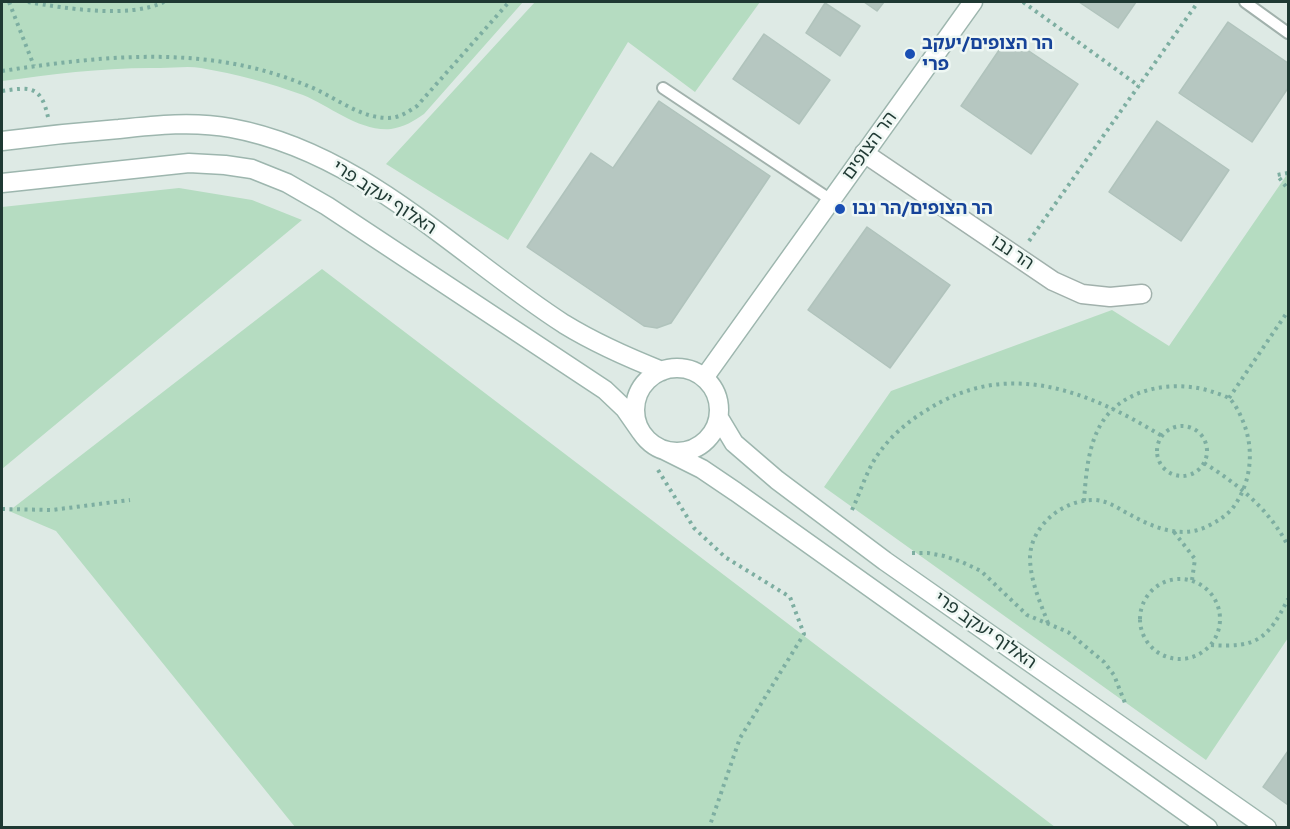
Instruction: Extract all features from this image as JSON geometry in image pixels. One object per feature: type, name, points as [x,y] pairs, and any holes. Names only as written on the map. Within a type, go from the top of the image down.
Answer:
[{"type":"street","name":"הר הצופים","points":[[704,378],[973,2]]},
{"type":"street","name":"האלוף יעקב פרי","points":[[2,141],[182,124],[230,128],[291,145],[320,157],[374,188],[565,324],[611,350],[662,371]]},
{"type":"street","name":"הר נבו","points":[[864,153],[1053,281],[1082,294],[1110,297],[1142,294]]},
{"type":"street","name":"האלוף יעקב פרי","points":[[2,183],[189,163],[225,165],[252,170],[287,183],[327,206],[605,390],[625,409],[652,442],[702,469],[736,492],[1208,828]]},
{"type":"street","points":[[676,368],[691,370],[704,378],[717,396],[719,418],[714,432],[693,450],[678,452],[652,442],[636,418],[636,404],[640,390],[662,371],[676,368]]},
{"type":"street","name":"האלוף יעקב פרי","points":[[719,418],[734,443],[746,455],[844,530],[1267,828]]},
{"type":"lane","points":[[1245,2],[1288,33]]},
{"type":"lane","points":[[663,88],[831,200]]},
{"type":"path","points":[[9,2],[34,66]]},
{"type":"path","points":[[28,2],[75,9],[128,10],[164,2]]},
{"type":"path","points":[[2,70],[139,57],[200,57],[265,71],[309,86],[351,108],[389,118],[403,115],[417,106],[509,2]]},
{"type":"path","points":[[1023,2],[1139,86]]},
{"type":"path","points":[[1018,257],[1198,2]]},
{"type":"path","points":[[2,91],[26,87],[37,92],[45,101],[53,135]]},
{"type":"path","points":[[1288,173],[1277,175],[1288,189]]},
{"type":"path","points":[[1229,398],[1288,311]]},
{"type":"path","points":[[844,530],[872,463],[891,439],[914,418],[938,402],[976,388],[998,384],[1044,384],[1097,401],[1162,435]]},
{"type":"path","points":[[1048,623],[1034,584],[1030,555],[1039,531],[1055,512],[1065,506],[1096,500],[1112,503],[1143,521],[1174,532],[1203,529],[1218,521],[1228,514],[1244,492],[1249,470],[1249,441],[1238,411],[1229,398],[1184,385],[1146,391],[1122,403],[1105,418],[1092,448],[1084,501]]},
{"type":"path","points":[[1183,426],[1199,432],[1207,446],[1204,463],[1194,474],[1176,476],[1168,472],[1160,465],[1157,457],[1156,448],[1162,435],[1166,431],[1183,426]]},
{"type":"path","points":[[652,442],[655,465],[693,528],[725,557],[790,597],[804,634],[740,738],[709,828]]},
{"type":"path","points":[[1204,463],[1244,492],[1265,511],[1282,533],[1288,546]]},
{"type":"path","points":[[2,509],[52,510],[130,500]]},
{"type":"path","points":[[1174,532],[1195,558],[1192,580]]},
{"type":"path","points":[[875,553],[928,553],[962,562],[981,571],[1027,615],[1068,633],[1104,662],[1114,675],[1126,706]]},
{"type":"path","points":[[1178,578],[1192,580],[1203,586],[1218,605],[1219,629],[1211,645],[1198,655],[1188,659],[1171,658],[1155,651],[1142,634],[1139,620],[1142,605],[1150,591],[1157,585],[1178,578]]},
{"type":"path","points":[[1211,645],[1240,646],[1264,635],[1275,624],[1288,599]]},
{"type":"green space","points":[[2,2],[523,2],[424,114],[400,127],[379,129],[357,122],[303,95],[240,76],[201,68],[100,70],[2,81]]},
{"type":"green space","points":[[535,2],[760,2],[695,92],[628,42],[508,240],[386,164]]},
{"type":"green space","points":[[1288,173],[1288,638],[1206,760],[824,487],[891,391],[1112,310],[1169,346]]},
{"type":"green space","points":[[179,188],[252,200],[302,220],[2,469],[2,207]]},
{"type":"green space","points":[[322,269],[1055,827],[295,827],[56,531],[9,511]]},
{"type":"building","points":[[864,2],[884,2],[877,11]]},
{"type":"building","points":[[1079,2],[1136,2],[1118,28]]},
{"type":"building","points":[[825,3],[860,26],[840,56],[806,33]]},
{"type":"building","points":[[1228,22],[1288,63],[1288,88],[1252,142],[1179,93]]},
{"type":"building","points":[[764,34],[830,80],[799,124],[733,79]]},
{"type":"building","points":[[1008,37],[1078,84],[1031,154],[961,106]]},
{"type":"building","points":[[659,101],[770,176],[671,323],[657,328],[644,326],[527,247],[591,153],[613,168]]},
{"type":"building","points":[[1157,121],[1229,170],[1181,241],[1109,192]]},
{"type":"building","points":[[867,227],[950,285],[890,368],[808,310]]},
{"type":"building","points":[[1288,751],[1288,805],[1263,787]]},
{"type":"place","name":"הר הצופים/יעקב פרי","points":[[910,54]]},
{"type":"place","name":"הר הצופים/הר נבו","points":[[840,209]]}]
